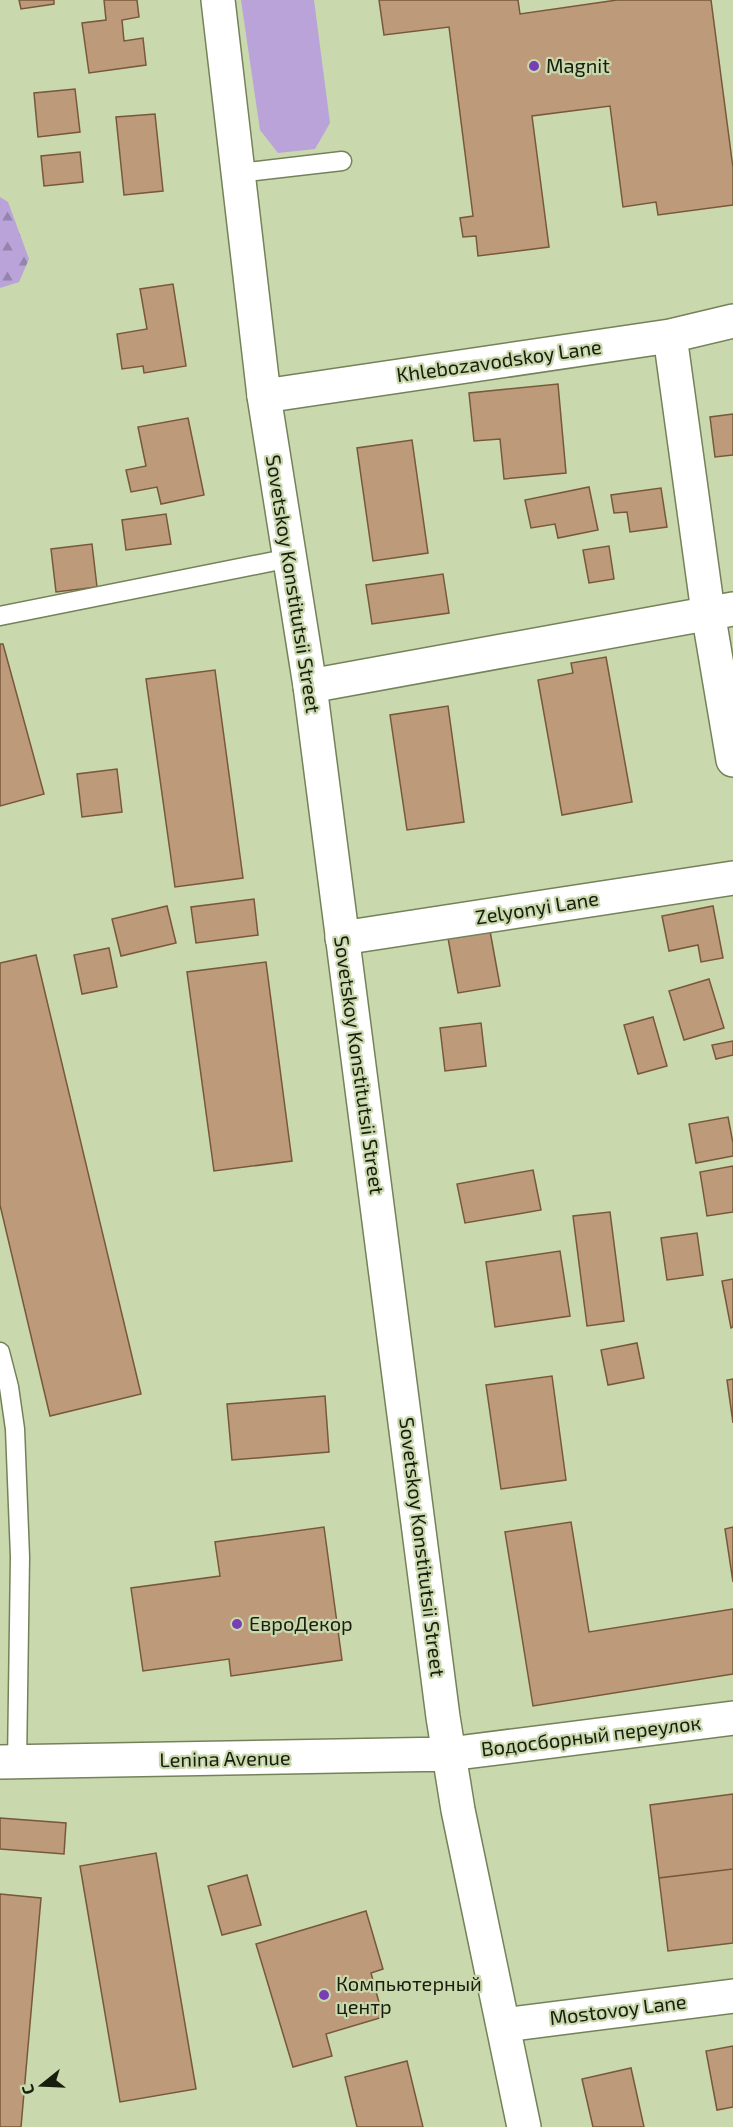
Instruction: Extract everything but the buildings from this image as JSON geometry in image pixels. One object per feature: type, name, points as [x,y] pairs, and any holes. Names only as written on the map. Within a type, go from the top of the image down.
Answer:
[{"type":"main road","name":"Sovetskoy Konstitutsii Street","points":[[218,0],[264,396],[310,686],[449,1754],[524,2127]]},
{"type":"main road","name":"Khlebozavodskoy Lane","points":[[264,396],[670,336],[733,321]]},
{"type":"main road","points":[[670,336],[721,610],[733,760]]},
{"type":"main road","points":[[310,686],[721,610]]},
{"type":"main road","name":"Zelyonyi Lane","points":[[342,938],[733,878]]},
{"type":"main road","name":"Водосборный переулок","points":[[449,1754],[733,1718]]},
{"type":"main road","name":"Lenina Avenue","points":[[9,1763],[449,1754]]},
{"type":"main road","name":"Mostovoy Lane","points":[[504,2025],[733,1996]]},
{"type":"lane","points":[[238,173],[342,160]]},
{"type":"lane","points":[[0,616],[290,558]]},
{"type":"lane","points":[[0,1352],[15,1429],[20,1557],[9,1763]]},
{"type":"green space","points":[[241,0],[314,0],[330,123],[315,149],[278,153],[260,130]]},
{"type":"green space","points":[[0,197],[8,202],[29,259],[19,282],[0,288]]},
{"type":"place","name":"Magnit","points":[[534,66]]},
{"type":"place","name":"ЕвроДекор","points":[[237,1624]]},
{"type":"place","name":"Компьютерный центр","points":[[324,1995]]}]
